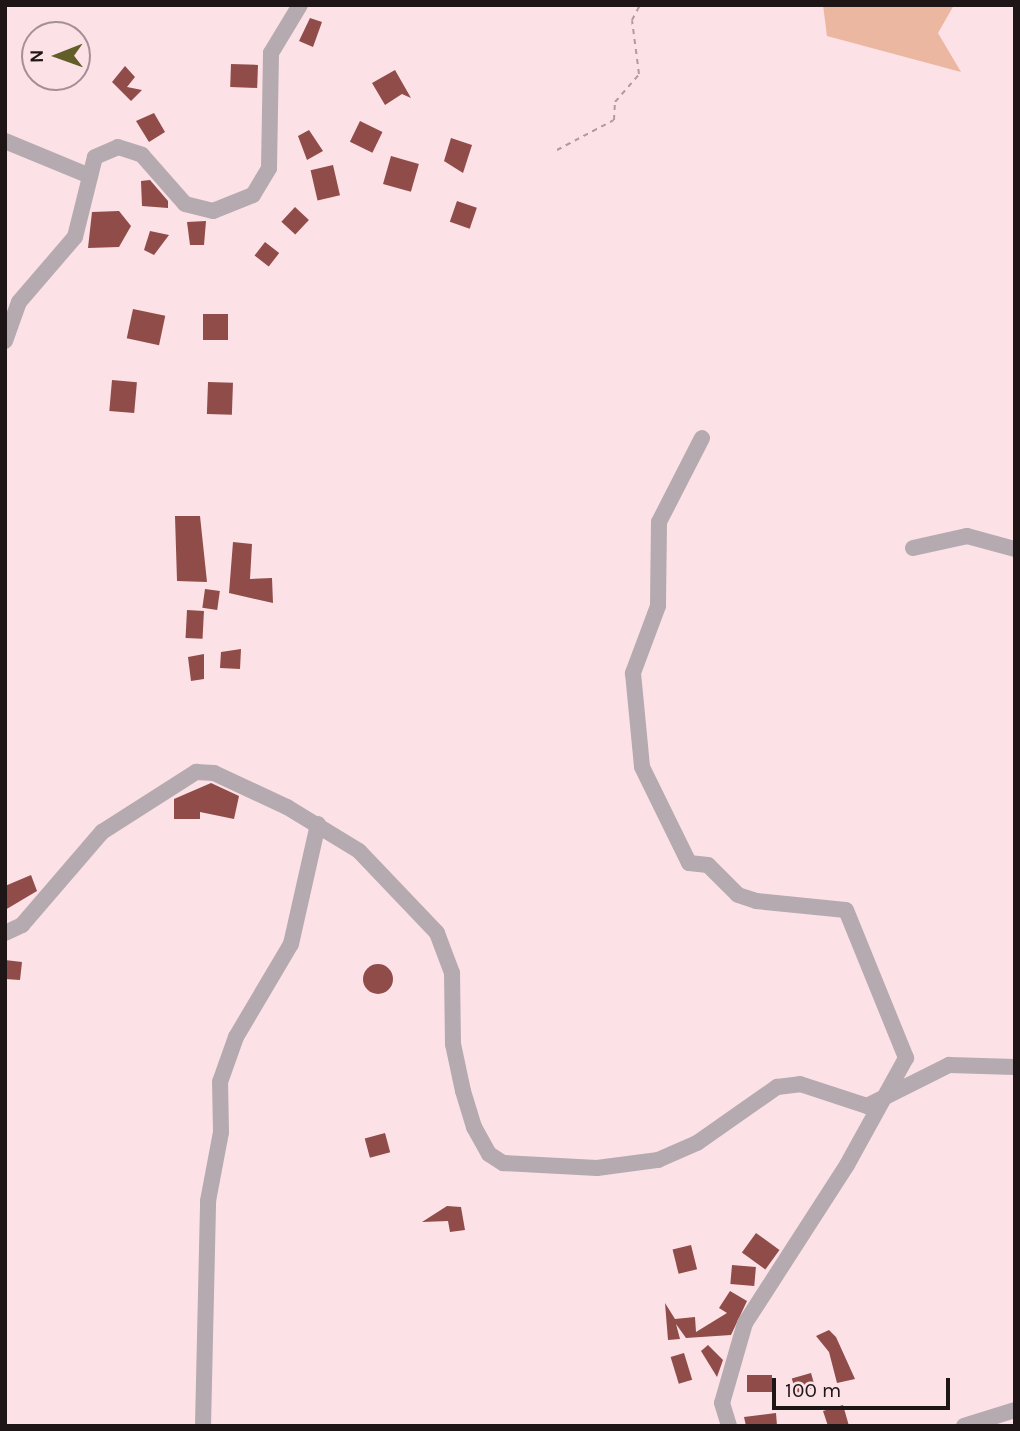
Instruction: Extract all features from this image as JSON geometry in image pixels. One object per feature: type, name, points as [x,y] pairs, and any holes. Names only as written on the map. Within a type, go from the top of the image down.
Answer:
[{"type":"street","points":[[5,341],[19,302],[75,237],[95,157],[118,147],[142,155],[185,204],[213,211],[253,195],[269,168],[271,53],[300,5]]},
{"type":"street","points":[[5,141],[90,176]]},
{"type":"street","points":[[702,438],[659,522],[658,606],[633,673],[642,767],[689,863],[708,865],[738,895],[756,901],[846,910],[906,1058],[878,1104],[847,1165],[745,1323],[722,1403],[729,1426]]},
{"type":"street","points":[[913,548],[967,536],[1015,549]]},
{"type":"street","points":[[5,933],[22,925],[102,832],[195,772],[250,787],[318,824],[359,851],[437,933],[452,973],[453,1044],[463,1091],[489,1154],[503,1163],[597,1168],[658,1160],[697,1143],[777,1087],[800,1084],[878,1104],[949,1065],[1015,1067]]},
{"type":"street","points":[[204,1426],[208,1201],[221,1132],[220,1082],[236,1037],[291,944],[318,824]]},
{"type":"street","points":[[964,1426],[1015,1410]]},
{"type":"path","points":[[556,150],[614,120],[615,102],[639,74],[632,20],[640,5]]},
{"type":"shaded area","points":[[823,5],[954,5],[938,33],[961,72],[827,36]]},
{"type":"building","points":[[310,18],[322,22],[313,47],[299,41]]},
{"type":"building","points":[[231,64],[258,65],[257,88],[230,87]]},
{"type":"building","points":[[125,66],[135,77],[127,87],[142,90],[131,101],[112,82]]},
{"type":"building","points":[[395,70],[411,98],[402,94],[385,105],[372,83]]},
{"type":"building","points":[[154,113],[165,132],[149,142],[136,121]]},
{"type":"building","points":[[360,121],[382,132],[372,153],[350,142]]},
{"type":"building","points":[[309,130],[323,151],[307,160],[298,136]]},
{"type":"building","points":[[451,138],[472,145],[463,173],[444,161]]},
{"type":"building","points":[[391,156],[419,164],[411,192],[383,184]]},
{"type":"building","points":[[333,165],[340,195],[318,200],[311,170]]},
{"type":"building","points":[[150,180],[168,201],[168,208],[142,206],[141,181]]},
{"type":"building","points":[[457,201],[477,208],[470,229],[450,222]]},
{"type":"building","points":[[295,207],[309,220],[295,235],[281,222]]},
{"type":"building","points":[[119,211],[131,226],[119,247],[88,248],[92,212]]},
{"type":"building","points":[[206,221],[204,245],[190,245],[187,222]]},
{"type":"building","points":[[150,231],[169,235],[154,255],[144,250]]},
{"type":"building","points":[[265,242],[279,253],[269,266],[255,255]]},
{"type":"building","points":[[133,309],[165,316],[159,345],[127,338]]},
{"type":"building","points":[[203,314],[228,314],[228,340],[203,340]]},
{"type":"building","points":[[112,380],[137,382],[134,413],[109,411]]},
{"type":"building","points":[[208,382],[233,383],[232,415],[207,414]]},
{"type":"building","points":[[175,516],[200,516],[207,582],[177,581]]},
{"type":"building","points":[[233,542],[252,544],[250,579],[272,578],[273,603],[229,593]]},
{"type":"building","points":[[205,589],[220,591],[217,610],[202,608]]},
{"type":"building","points":[[187,610],[204,611],[203,639],[186,638]]},
{"type":"building","points":[[241,649],[240,669],[220,668],[221,652]]},
{"type":"building","points":[[204,654],[204,679],[191,681],[188,657]]},
{"type":"building","points":[[211,783],[239,796],[234,819],[200,812],[200,819],[174,819],[174,799]]},
{"type":"building","points":[[31,875],[37,891],[5,910],[5,886]]},
{"type":"building","points":[[5,960],[22,962],[20,980],[5,979]]},
{"type":"building","points":[[378,964],[384,965],[392,973],[392,985],[384,993],[378,994],[372,993],[364,985],[363,979],[364,973],[372,965]]},
{"type":"building","points":[[385,1133],[390,1152],[370,1158],[365,1138]]},
{"type":"building","points":[[447,1206],[461,1207],[465,1230],[450,1232],[448,1221],[422,1222]]},
{"type":"building","points":[[756,1233],[779,1250],[765,1269],[742,1252]]},
{"type":"building","points":[[691,1245],[697,1269],[679,1274],[673,1250]]},
{"type":"building","points":[[732,1265],[756,1267],[754,1286],[730,1284]]},
{"type":"building","points":[[730,1291],[747,1301],[731,1335],[686,1338],[676,1324],[680,1339],[668,1340],[665,1303],[675,1319],[695,1317],[696,1332],[727,1313],[719,1308]]},
{"type":"building","points":[[829,1330],[836,1337],[855,1379],[837,1383],[829,1352],[816,1336]]},
{"type":"building","points":[[708,1345],[723,1360],[717,1377],[701,1351]]},
{"type":"building","points":[[684,1353],[692,1380],[679,1384],[671,1357]]},
{"type":"building","points":[[811,1373],[815,1387],[796,1393],[792,1379]]},
{"type":"building","points":[[747,1375],[772,1375],[772,1392],[747,1392]]},
{"type":"building","points":[[843,1405],[849,1426],[828,1426],[823,1411]]},
{"type":"building","points":[[776,1413],[777,1426],[746,1426],[744,1417]]}]
